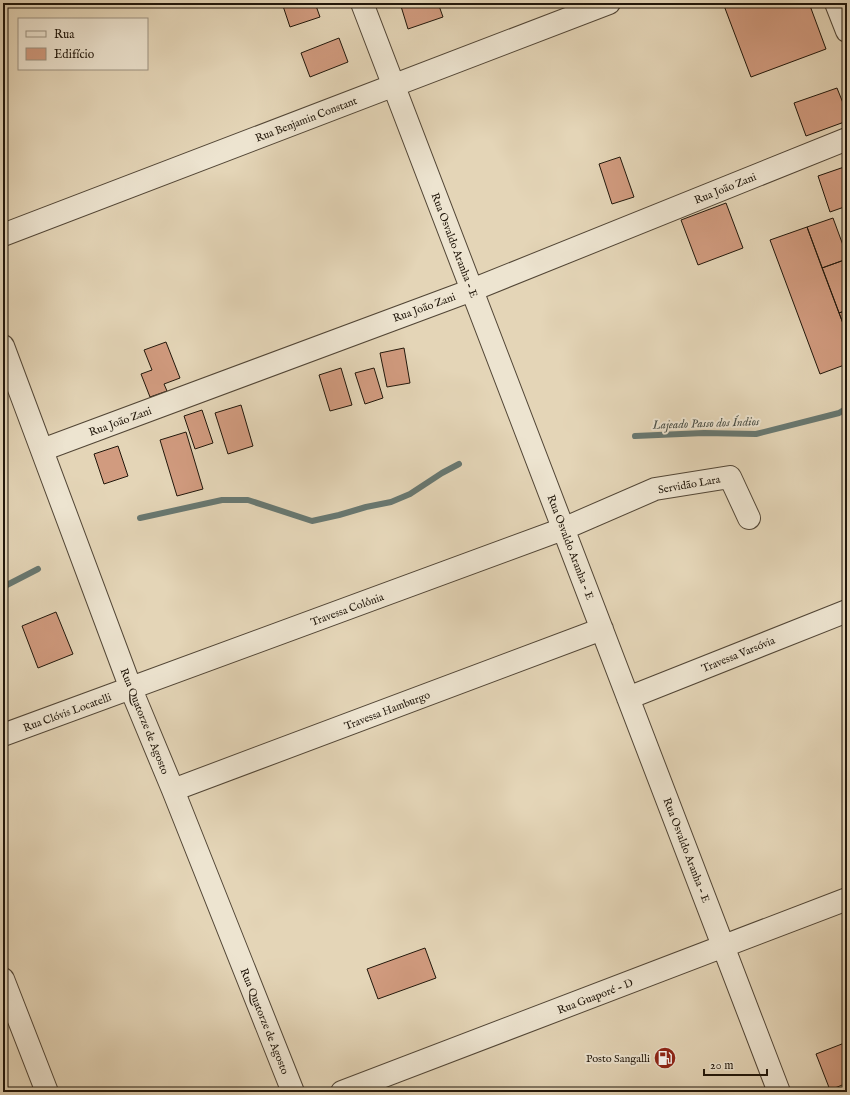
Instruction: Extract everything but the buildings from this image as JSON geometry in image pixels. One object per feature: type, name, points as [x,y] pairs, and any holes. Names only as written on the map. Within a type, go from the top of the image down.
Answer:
[{"type":"street","name":"Rua Osvaldo Aranha - E","points":[[362,3],[779,1092]]},
{"type":"street","name":"Rua Benjamin Constant","points":[[3,235],[609,3]]},
{"type":"street","points":[[836,3],[847,31]]},
{"type":"street","name":"Rua João Zani","points":[[42,450],[472,290],[847,139]]},
{"type":"street","name":"Rua Quatorze de Agosto","points":[[3,346],[131,689],[173,790],[293,1092]]},
{"type":"street","name":"Servidão Lara","points":[[564,529],[655,489],[730,477],[749,518]]},
{"type":"street","name":"Travessa Colônia","points":[[131,689],[564,529]]},
{"type":"street","name":"Travessa Varsóvia","points":[[628,698],[847,611]]},
{"type":"street","name":"Travessa Hamburgo","points":[[173,790],[602,629]]},
{"type":"street","name":"Rua Clóvis Locatelli","points":[[3,735],[131,689]]},
{"type":"street","name":"Rua Guaporé - D","points":[[342,1092],[847,899]]},
{"type":"street","points":[[3,979],[48,1092]]},
{"type":"waterway","name":"Lajeado Passo dos Índios","points":[[635,436],[704,433],[756,434],[839,413],[847,408]]},
{"type":"waterway","name":"Lajeado Passo dos Índios","points":[[140,518],[222,500],[248,500],[312,521],[391,502],[410,494],[442,473],[459,464]]},
{"type":"waterway","name":"Lajeado Passo dos Índios","points":[[3,587],[38,569]]},
{"type":"place","name":"Posto Sangalli","points":[[665,1058]]}]
